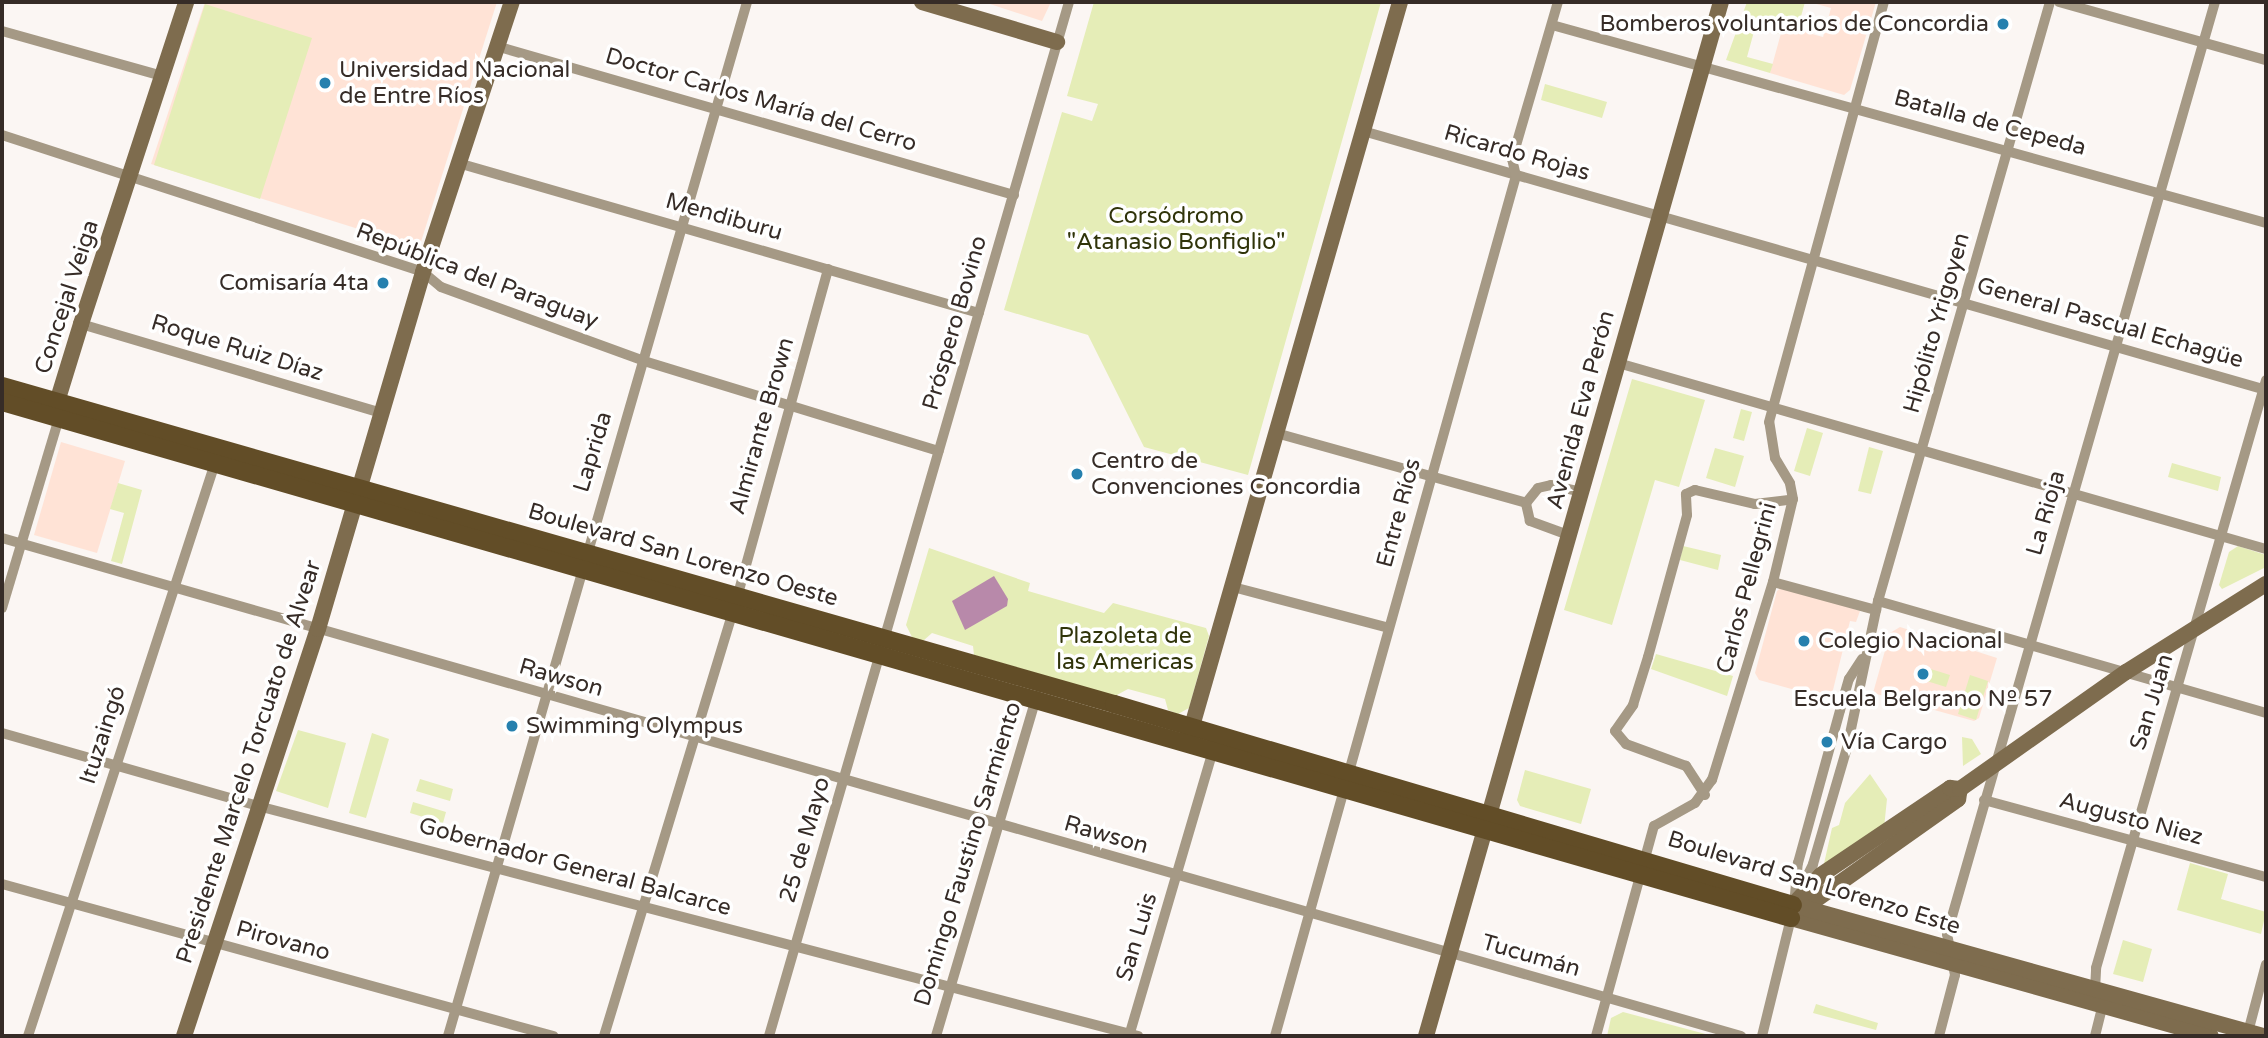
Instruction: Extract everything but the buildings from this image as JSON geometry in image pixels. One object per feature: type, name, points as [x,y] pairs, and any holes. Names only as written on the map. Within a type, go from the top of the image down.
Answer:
[{"type":"main road","name":"Concejal Veiga","points":[[58,410],[81,324],[186,2]]},
{"type":"main road","name":"Presidente Marcelo Torcuato de Alvear","points":[[184,1036],[318,629],[423,272],[512,2]]},
{"type":"main road","points":[[922,2],[1058,42]]},
{"type":"main road","points":[[1195,733],[1276,433],[1400,2]]},
{"type":"main road","name":"Avenida Eva Perón","points":[[1426,1036],[1571,536],[1581,492],[1721,2]]},
{"type":"main road","name":"Boulevard San Lorenzo Oeste","points":[[2,386],[58,410],[883,647],[1195,733],[1349,783]]},
{"type":"main road","name":"Boulevard San Lorenzo Oeste","points":[[2,402],[58,410]]},
{"type":"main road","points":[[1796,910],[1821,875],[1950,788],[1960,789],[2126,673],[2266,584]]},
{"type":"main road","name":"Boulevard San Lorenzo Oeste","points":[[1195,733],[1215,750],[1349,783]]},
{"type":"main road","name":"Boulevard San Lorenzo Este","points":[[1349,783],[1951,955],[2095,990],[2253,1035]]},
{"type":"main road","name":"Boulevard San Lorenzo Este","points":[[1951,955],[2102,1007],[2211,1036]]},
{"type":"street","name":"Laprida","points":[[448,1036],[583,560],[684,228],[747,2]]},
{"type":"street","name":"Próspero Bovino","points":[[883,647],[1069,2]]},
{"type":"street","name":"Entre Ríos","points":[[1275,1036],[1349,783],[1431,477],[1516,176],[1512,159],[1558,2]]},
{"type":"street","name":"Carlos Pellegrini","points":[[1704,795],[1744,684],[1793,499],[1790,483],[1775,458],[1769,422],[1884,2]]},
{"type":"street","name":"Hipólito Yrigoyen","points":[[1762,1036],[1796,910],[1813,864],[1847,748],[1862,683],[1863,656],[2050,2]]},
{"type":"street","points":[[2059,2],[2266,60]]},
{"type":"street","name":"La Rioja","points":[[1939,1036],[1951,955],[1947,934],[2215,2]]},
{"type":"street","name":"Batalla de Cepeda","points":[[1552,25],[1701,68],[2009,148],[2266,223]]},
{"type":"street","points":[[2,31],[162,76]]},
{"type":"street","name":"Doctor Carlos María del Cerro","points":[[496,46],[1014,195]]},
{"type":"street","name":"Ricardo Rojas","points":[[1363,131],[1659,218]]},
{"type":"street","name":"República del Paraguay","points":[[2,135],[423,272],[441,287],[644,361],[939,451]]},
{"type":"street","name":"Mendiburu","points":[[458,163],[979,313]]},
{"type":"street","name":"General Pascual Echagüe","points":[[1659,218],[2265,387]]},
{"type":"street","name":"Almirante Brown","points":[[604,1036],[734,603],[828,269]]},
{"type":"street","name":"Roque Ruiz Díaz","points":[[81,324],[381,413]]},
{"type":"street","points":[[1618,363],[2266,549]]},
{"type":"street","name":"San Juan","points":[[2102,1007],[2095,990],[2096,968],[2265,387]]},
{"type":"street","name":"Concejal Veiga","points":[[2,608],[58,410]]},
{"type":"street","points":[[1276,433],[1525,503]]},
{"type":"street","name":"Ituzaingó","points":[[28,1036],[217,455]]},
{"type":"street","points":[[1525,503],[1538,488],[1551,485],[1581,492]]},
{"type":"street","points":[[1596,1036],[1654,826],[1704,795],[1686,766],[1626,744],[1615,731],[1633,705],[1648,657],[1688,515],[1686,494],[1695,489],[1755,505],[1793,499]]},
{"type":"street","points":[[1525,503],[1530,521],[1571,536]]},
{"type":"street","name":"Rawson","points":[[2,538],[1310,915]]},
{"type":"street","points":[[1773,582],[2031,645],[2266,713]]},
{"type":"street","points":[[1233,587],[1390,628]]},
{"type":"street","name":"25 de Mayo","points":[[769,1036],[883,647]]},
{"type":"street","name":"Hipólito Yrigoyen","points":[[1796,910],[1798,863],[1849,679],[1863,656]]},
{"type":"street","name":"Domingo Faustino Sarmiento","points":[[936,1036],[1039,691]]},
{"type":"street","name":"Gobernador General Balcarce","points":[[2,733],[258,806],[1132,1035]]},
{"type":"street","name":"San Luis","points":[[1132,1035],[1215,750]]},
{"type":"street","name":"Augusto Niez","points":[[1984,800],[2266,877]]},
{"type":"street","name":"Pirovano","points":[[2,884],[553,1036]]},
{"type":"street","name":"Tucumán","points":[[1310,915],[1741,1036]]},
{"type":"street","points":[[2253,1035],[2266,964]]},
{"type":"street","points":[[2095,1036],[2102,1007]]},
{"type":"shaded area","name":"Universidad Nacional de Entre Ríos","points":[[205,2],[497,2],[419,248],[151,164]]},
{"type":"shaded area","points":[[984,2],[1051,2],[1042,21]]},
{"type":"shaded area","points":[[1809,2],[1876,2],[1850,90],[1844,95],[1770,73],[1783,26],[1823,37],[1831,8]]},
{"type":"shaded area","points":[[61,442],[125,461],[97,553],[34,535]]},
{"type":"shaded area","points":[[994,576],[1008,599],[1007,606],[965,630],[952,601]]},
{"type":"shaded area","name":"Colegio Nacional","points":[[1783,586],[1860,611],[1856,622],[1850,621],[1832,694],[1824,698],[1759,680],[1755,673],[1777,591]]},
{"type":"shaded area","name":"Escuela Belgrano Nº 57","points":[[1900,627],[1997,658],[1979,718],[1974,721],[1873,693],[1890,633]]},
{"type":"green space","name":"Corsódromo \"Atanasio Bonfiglio\"","points":[[1094,2],[1381,2],[1248,475],[1144,447],[1088,335],[1004,310],[1062,112],[1092,121],[1098,104],[1067,96]]},
{"type":"green space","points":[[1747,2],[1805,2],[1797,31],[1783,26],[1781,34],[1755,28],[1747,57],[1773,64],[1770,73],[1726,60]]},
{"type":"green space","points":[[205,4],[312,38],[260,199],[154,165]]},
{"type":"green space","points":[[1545,84],[1607,102],[1602,118],[1541,100]]},
{"type":"green space","points":[[1632,379],[1705,400],[1679,487],[1655,480],[1612,625],[1564,610]]},
{"type":"green space","points":[[1741,409],[1752,412],[1744,441],[1733,438]]},
{"type":"green space","points":[[1807,428],[1823,433],[1810,476],[1794,471]]},
{"type":"green space","points":[[1869,447],[1883,451],[1871,494],[1858,491]]},
{"type":"green space","points":[[1715,448],[1744,456],[1735,487],[1706,478]]},
{"type":"green space","points":[[2172,463],[2221,477],[2218,491],[2168,477]]},
{"type":"green space","points":[[118,483],[142,490],[122,564],[111,561],[124,513],[110,509]]},
{"type":"green space","points":[[1683,546],[1721,555],[1718,570],[1680,560]]},
{"type":"green space","points":[[2238,546],[2266,555],[2266,567],[2222,589],[2219,585],[2229,552]]},
{"type":"green space","name":"Plazoleta de las Americas","points":[[929,548],[1030,583],[1028,591],[1104,613],[1113,603],[1206,628],[1209,636],[1189,708],[1178,714],[1168,710],[1165,699],[1128,689],[1115,696],[974,655],[973,646],[932,633],[923,641],[913,639],[906,625]]},
{"type":"green space","points":[[1656,654],[1733,676],[1727,696],[1651,669]]},
{"type":"green space","points":[[1921,666],[1950,675],[1946,687],[1917,678]]},
{"type":"green space","points":[[1970,675],[1988,681],[1976,720],[1958,714]]},
{"type":"green space","points":[[298,730],[346,743],[328,808],[276,791]]},
{"type":"green space","points":[[372,733],[389,739],[366,818],[349,813]]},
{"type":"green space","points":[[1962,737],[1972,739],[1981,754],[1963,766]]},
{"type":"green space","points":[[1525,770],[1591,789],[1581,824],[1520,806],[1517,800]]},
{"type":"green space","points":[[1870,774],[1887,799],[1884,828],[1823,868],[1832,828],[1839,825],[1845,803]]},
{"type":"green space","points":[[420,779],[453,789],[450,801],[416,791]]},
{"type":"green space","points":[[413,802],[446,812],[443,823],[410,813]]},
{"type":"green space","points":[[2190,863],[2228,874],[2221,899],[2266,912],[2261,934],[2177,910]]},
{"type":"green space","points":[[2123,940],[2152,949],[2143,982],[2113,974]]},
{"type":"green space","points":[[1816,1004],[1878,1023],[1876,1030],[1813,1013]]},
{"type":"green space","points":[[1623,1012],[1713,1036],[1607,1036],[1611,1018]]},
{"type":"place","name":"Bomberos voluntarios de Concordia","points":[[2003,24]]},
{"type":"place","name":"Universidad Nacional de Entre Ríos","points":[[325,83]]},
{"type":"place","name":"Comisaría 4ta","points":[[383,283]]},
{"type":"place","name":"Centro de Convenciones Concordia","points":[[1077,474]]},
{"type":"place","name":"Colegio Nacional","points":[[1804,641]]},
{"type":"place","name":"Escuela Belgrano Nº 57","points":[[1923,674]]},
{"type":"place","name":"Swimming Olympus","points":[[512,726]]},
{"type":"place","name":"Vía Cargo","points":[[1827,742]]}]
